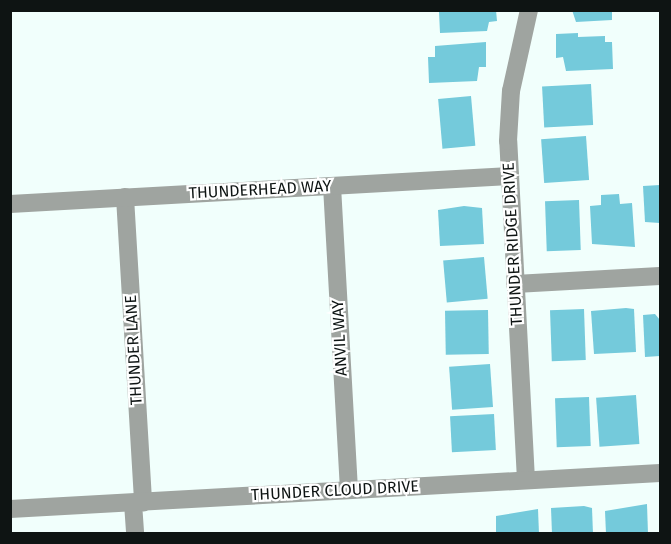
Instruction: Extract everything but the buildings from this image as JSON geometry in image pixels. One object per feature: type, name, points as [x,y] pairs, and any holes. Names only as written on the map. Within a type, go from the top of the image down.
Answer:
[{"type":"street","name":"THUNDER RIDGE DRIVE","points":[[526,480],[510,176],[511,91],[529,10]]},
{"type":"street","name":"THUNDERHEAD WAY","points":[[10,204],[510,176]]},
{"type":"street","name":"ANVIL WAY","points":[[332,186],[349,490]]},
{"type":"street","name":"THUNDER LANE","points":[[125,197],[138,502],[135,534]]},
{"type":"street","points":[[515,284],[660,276]]},
{"type":"street","name":"THUNDER CLOUD DRIVE","points":[[10,509],[660,472]]}]
